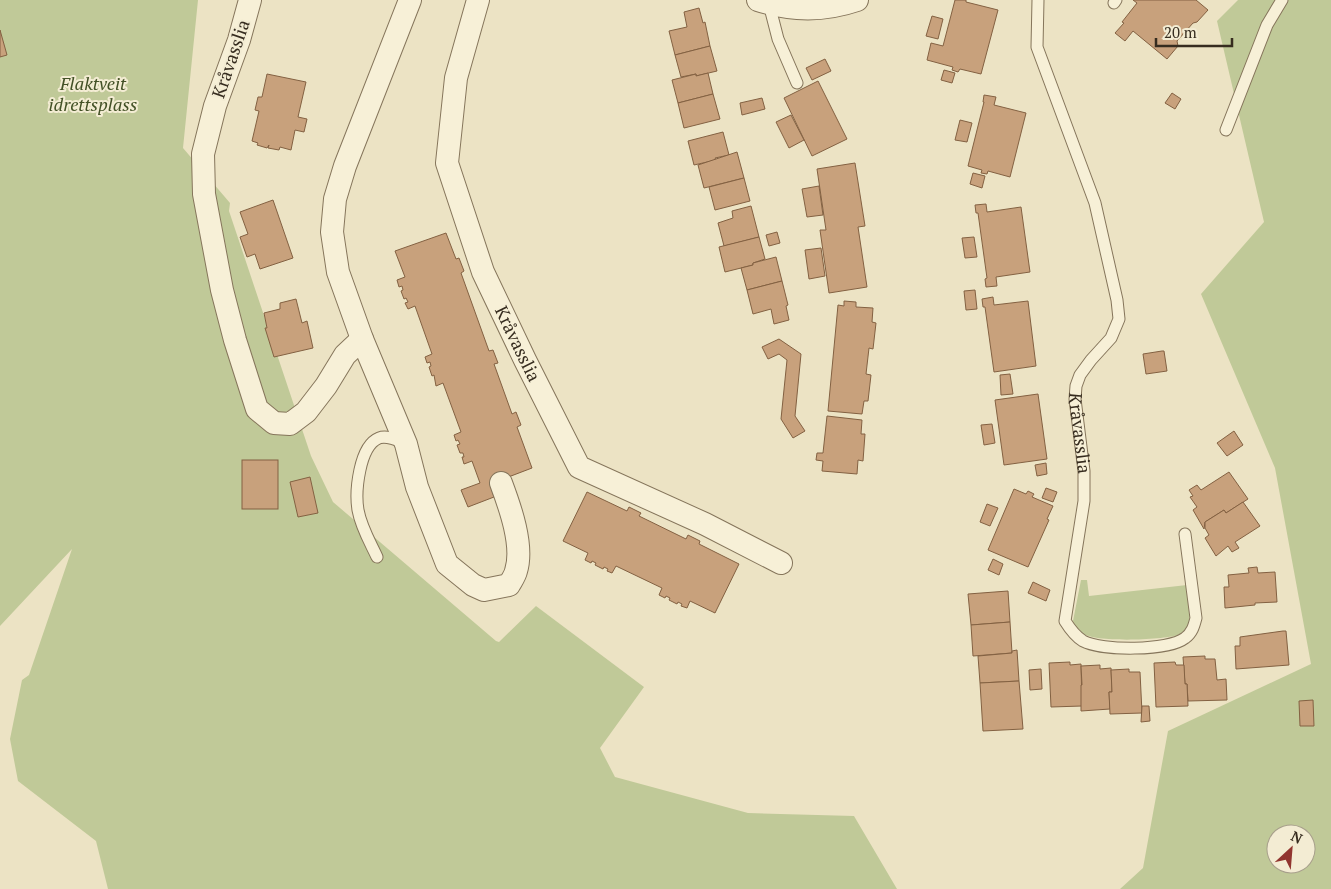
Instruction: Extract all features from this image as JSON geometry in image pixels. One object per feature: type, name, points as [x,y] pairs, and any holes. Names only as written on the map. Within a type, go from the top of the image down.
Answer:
[{"type":"street","name":"Kråvasslia","points":[[250,0],[239,40],[215,106],[203,154],[204,194],[222,290],[237,348],[257,409],[274,423],[290,424],[306,412],[326,386],[345,355],[362,339]]},
{"type":"street","points":[[410,0],[345,166],[335,199],[332,232],[338,272],[362,339],[406,444],[417,487],[447,564],[472,585],[484,590],[509,585],[516,572],[519,552],[514,523],[501,483]]},
{"type":"street","name":"Kråvasslia","points":[[478,0],[456,78],[447,162],[483,272],[579,467],[705,524],[781,563]]},
{"type":"street","points":[[764,2],[807,10],[843,5],[857,0]]},
{"type":"lane","name":"Kråvasslia","points":[[1038,0],[1037,47],[1095,203],[1117,300],[1119,319],[1111,338],[1080,375],[1076,386],[1075,399],[1084,471],[1084,501],[1065,621],[1071,631],[1083,641],[1100,646],[1137,649],[1176,643],[1185,638],[1192,630],[1196,618],[1185,534]]},
{"type":"lane","points":[[1226,130],[1267,25],[1282,0]]},
{"type":"lane","points":[[764,2],[797,83]]},
{"type":"lane","points":[[377,557],[363,527],[358,509],[357,492],[360,470],[365,454],[378,438],[386,437],[406,444]]},
{"type":"green space","name":"Flaktveit idrettsplass","points":[[0,0],[198,0],[183,148],[230,203],[229,211],[311,456],[333,502],[496,641],[499,642],[536,606],[644,687],[600,748],[615,777],[748,813],[854,816],[897,889],[108,889],[96,841],[18,781],[10,739],[22,680],[29,675],[72,549],[0,626]]},
{"type":"green space","points":[[1238,0],[1331,0],[1331,889],[1120,889],[1143,868],[1168,731],[1311,664],[1275,468],[1201,294],[1264,222],[1217,21]]},
{"type":"green space","points":[[1081,580],[1087,580],[1089,596],[1187,585],[1190,615],[1188,628],[1178,635],[1170,637],[1144,639],[1100,638],[1082,633],[1073,621]]},
{"type":"building","points":[[955,0],[966,0],[966,2],[998,10],[981,74],[960,69],[958,72],[952,70],[953,67],[927,60],[931,43],[943,46]]},
{"type":"building","points":[[1133,0],[1196,0],[1208,10],[1177,41],[1178,46],[1167,59],[1133,31],[1125,41],[1115,33],[1137,3]]},
{"type":"building","points":[[699,8],[703,23],[705,22],[710,46],[675,55],[669,31],[687,27],[684,12]]},
{"type":"building","points":[[932,16],[943,19],[938,39],[926,36]]},
{"type":"building","points":[[0,30],[7,55],[0,57]]},
{"type":"building","points":[[710,46],[717,71],[681,77],[675,55]]},
{"type":"building","points":[[825,59],[831,71],[812,80],[806,68]]},
{"type":"building","points":[[944,70],[955,73],[952,83],[941,80]]},
{"type":"building","points":[[708,73],[713,94],[678,103],[672,80]]},
{"type":"building","points":[[267,74],[306,82],[298,117],[307,119],[304,132],[295,130],[291,150],[280,147],[279,150],[268,148],[269,145],[267,148],[257,145],[258,143],[252,141],[259,111],[255,110],[258,97],[262,97]]},
{"type":"building","points":[[818,81],[847,139],[812,156],[784,98]]},
{"type":"building","points":[[1172,93],[1181,99],[1175,109],[1165,103]]},
{"type":"building","points":[[713,94],[720,119],[684,128],[678,103]]},
{"type":"building","points":[[984,95],[996,97],[994,105],[1026,113],[1010,177],[988,171],[987,174],[981,173],[982,170],[968,166],[984,102]]},
{"type":"building","points":[[762,98],[765,109],[742,115],[740,103]]},
{"type":"building","points":[[791,115],[804,140],[789,148],[776,122]]},
{"type":"building","points":[[960,120],[972,123],[967,142],[955,140]]},
{"type":"building","points":[[723,132],[729,155],[694,165],[688,141]]},
{"type":"building","points":[[737,152],[744,178],[704,188],[698,165]]},
{"type":"building","points":[[855,163],[865,226],[858,227],[867,287],[829,293],[820,230],[826,230],[817,169]]},
{"type":"building","points":[[973,173],[985,176],[982,188],[970,184]]},
{"type":"building","points":[[744,178],[750,201],[715,210],[709,187]]},
{"type":"building","points":[[819,186],[823,215],[807,217],[802,189]]},
{"type":"building","points":[[273,200],[293,258],[260,269],[255,254],[247,257],[240,237],[248,234],[240,212]]},
{"type":"building","points":[[986,204],[987,212],[1021,207],[1030,272],[996,277],[997,286],[986,287],[985,279],[987,278],[978,213],[976,213],[975,205]]},
{"type":"building","points":[[751,206],[759,237],[724,246],[718,223],[733,218],[732,211]]},
{"type":"building","points":[[777,232],[780,243],[769,246],[766,235]]},
{"type":"building","points":[[446,233],[456,259],[459,258],[464,271],[461,273],[489,351],[493,350],[498,363],[494,364],[512,414],[516,412],[521,425],[517,427],[532,468],[490,484],[494,497],[468,507],[461,490],[480,483],[472,461],[464,464],[463,453],[460,453],[457,445],[460,444],[458,440],[456,441],[454,435],[461,432],[443,383],[436,386],[434,375],[432,376],[429,367],[431,366],[430,362],[427,363],[425,357],[432,354],[415,306],[408,309],[405,303],[408,302],[406,298],[404,299],[401,291],[403,290],[402,286],[399,287],[397,280],[405,277],[395,251]]},
{"type":"building","points":[[759,237],[765,259],[753,263],[753,265],[725,272],[719,247]]},
{"type":"building","points":[[974,237],[977,257],[965,258],[962,238]]},
{"type":"building","points":[[821,248],[825,276],[809,279],[805,250]]},
{"type":"building","points":[[776,257],[782,281],[747,290],[741,268]]},
{"type":"building","points":[[782,281],[788,305],[786,306],[789,320],[774,324],[771,309],[753,314],[747,290]]},
{"type":"building","points":[[975,290],[977,309],[966,310],[964,291]]},
{"type":"building","points":[[993,297],[994,305],[1028,301],[1036,366],[994,372],[985,307],[983,307],[982,299]]},
{"type":"building","points":[[296,299],[302,323],[307,321],[313,348],[274,357],[265,328],[267,328],[264,313],[280,309],[280,303]]},
{"type":"building","points":[[844,301],[856,302],[856,307],[873,308],[872,322],[876,323],[873,349],[869,348],[866,374],[871,375],[868,401],[864,401],[862,414],[828,411],[838,305],[844,306]]},
{"type":"building","points":[[779,339],[801,354],[795,416],[805,431],[793,438],[781,419],[787,360],[779,354],[768,359],[762,347]]},
{"type":"building","points":[[1164,351],[1167,371],[1146,374],[1143,354]]},
{"type":"building","points":[[1010,374],[1013,394],[1001,395],[1000,375]]},
{"type":"building","points":[[1038,394],[1047,459],[1004,465],[995,400]]},
{"type":"building","points":[[827,416],[862,420],[861,434],[865,434],[863,461],[858,460],[857,474],[822,471],[823,461],[816,460],[817,453],[823,453]]},
{"type":"building","points":[[992,424],[995,443],[984,445],[981,425]]},
{"type":"building","points":[[1234,431],[1243,445],[1227,456],[1217,443]]},
{"type":"building","points":[[242,460],[278,460],[278,509],[242,509]]},
{"type":"building","points":[[1046,463],[1047,474],[1037,476],[1035,465]]},
{"type":"building","points":[[1229,472],[1248,499],[1226,513],[1224,510],[1205,522],[1204,529],[1193,510],[1197,507],[1190,497],[1193,496],[1189,490],[1197,485],[1201,490]]},
{"type":"building","points":[[310,477],[318,513],[298,517],[290,482]]},
{"type":"building","points":[[1046,488],[1057,492],[1053,502],[1042,498]]},
{"type":"building","points":[[1014,489],[1026,494],[1028,491],[1034,494],[1032,497],[1053,506],[1047,519],[1049,520],[1028,567],[988,550]]},
{"type":"building","points":[[587,492],[627,511],[629,507],[641,513],[639,516],[686,539],[688,535],[700,541],[699,544],[739,564],[715,613],[690,601],[687,608],[681,606],[682,604],[669,600],[670,598],[666,596],[665,598],[659,595],[662,588],[616,566],[612,573],[607,571],[608,569],[595,565],[596,563],[592,561],[591,563],[585,560],[588,553],[563,541]]},
{"type":"building","points":[[1243,502],[1260,526],[1235,542],[1239,548],[1232,552],[1228,546],[1216,556],[1205,538],[1209,535],[1205,528],[1205,522],[1224,510],[1226,513]]},
{"type":"building","points":[[987,504],[998,508],[990,526],[980,522]]},
{"type":"building","points":[[993,559],[1003,564],[999,575],[988,570]]},
{"type":"building","points":[[1257,567],[1258,573],[1275,572],[1277,602],[1255,603],[1255,605],[1225,608],[1224,587],[1229,587],[1228,575],[1249,573],[1248,568]]},
{"type":"building","points":[[1033,582],[1050,590],[1046,601],[1028,593]]},
{"type":"building","points":[[1008,591],[1010,622],[971,625],[968,594]]},
{"type":"building","points":[[1010,622],[1012,653],[973,656],[971,625]]},
{"type":"building","points":[[1286,631],[1289,665],[1236,669],[1235,646],[1240,646],[1240,637]]},
{"type":"building","points":[[1017,650],[1019,681],[980,683],[978,656],[1012,653],[1012,651]]},
{"type":"building","points":[[1205,656],[1205,659],[1215,659],[1217,680],[1226,679],[1227,700],[1188,701],[1183,657]]},
{"type":"building","points":[[1070,662],[1070,665],[1081,664],[1082,706],[1051,707],[1049,663]]},
{"type":"building","points":[[1175,662],[1176,665],[1184,665],[1188,706],[1156,707],[1154,663]]},
{"type":"building","points":[[1100,665],[1100,669],[1111,668],[1112,692],[1109,692],[1110,709],[1081,711],[1081,666]]},
{"type":"building","points":[[1041,669],[1042,689],[1030,690],[1029,670]]},
{"type":"building","points":[[1129,669],[1129,672],[1140,672],[1142,713],[1110,714],[1111,670]]},
{"type":"building","points":[[1019,681],[1023,729],[983,731],[980,683]]},
{"type":"building","points":[[1313,700],[1314,726],[1300,726],[1299,701]]},
{"type":"building","points":[[1142,706],[1149,706],[1150,721],[1141,722]]}]
